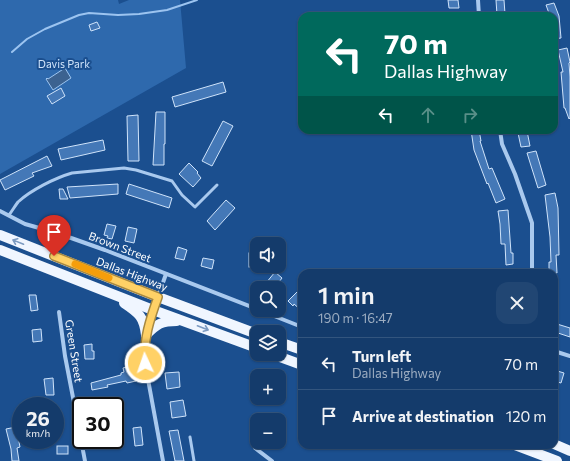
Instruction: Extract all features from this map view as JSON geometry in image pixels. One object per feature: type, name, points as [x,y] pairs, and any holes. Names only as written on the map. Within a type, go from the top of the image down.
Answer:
[{"type":"main road","name":"Dallas Highway","points":[[0,235],[250,331]]},
{"type":"main road","points":[[0,250],[153,310],[250,345]]},
{"type":"main road","points":[[100,289],[138,312],[143,320],[146,335]]},
{"type":"main road","points":[[146,335],[154,326],[163,322],[186,322]]},
{"type":"main road","points":[[286,344],[298,349]]},
{"type":"main road","points":[[286,359],[298,364]]},
{"type":"main road","points":[[558,446],[570,451]]},
{"type":"main road","points":[[526,449],[558,461]]},
{"type":"street","points":[[478,0],[479,12]]},
{"type":"street","points":[[501,134],[502,144],[515,174],[532,223],[532,269]]},
{"type":"street","name":"Brown Street","points":[[0,211],[25,224],[70,238],[250,307]]},
{"type":"street","points":[[163,461],[144,352],[146,335],[153,310],[166,274]]},
{"type":"street","name":"Green Street","points":[[59,312],[73,397]]},
{"type":"street","name":"Brown Street","points":[[276,317],[298,325]]},
{"type":"street","points":[[558,352],[570,356]]},
{"type":"street","name":"Green Street","points":[[83,449],[85,461]]},
{"type":"street","points":[[256,449],[272,461]]},
{"type":"lane","points":[[9,215],[19,202],[26,196],[63,176],[72,173],[124,168],[136,170],[172,181],[182,195],[195,207],[216,186]]},
{"type":"lane","points":[[190,437],[194,461]]},
{"type":"green space","name":"Davis Park","points":[[0,0],[118,0],[119,4],[129,0],[180,0],[186,68],[0,174]]},
{"type":"shaded area","points":[[65,68],[71,78],[53,90],[46,79]]},
{"type":"building","points":[[448,0],[458,0],[459,8],[449,8]]},
{"type":"building","points":[[496,0],[504,0],[505,12],[497,12]]},
{"type":"building","points":[[554,3],[557,12],[549,12],[546,5]]},
{"type":"building","points":[[558,13],[559,16],[561,38],[558,38]]},
{"type":"building","points":[[97,22],[100,28],[91,31],[89,25]]},
{"type":"building","points":[[567,48],[570,62],[569,119],[564,108],[561,72],[563,72],[558,50]]},
{"type":"building","points":[[223,82],[226,92],[175,107],[172,97]]},
{"type":"building","points":[[61,88],[65,96],[52,104],[47,96]]},
{"type":"building","points":[[156,112],[165,112],[164,165],[153,165]]},
{"type":"building","points":[[138,115],[139,161],[128,161],[127,116]]},
{"type":"building","points":[[223,121],[233,126],[212,166],[202,161]]},
{"type":"building","points":[[472,134],[480,134],[480,141],[489,169],[492,168],[505,199],[496,203],[474,150]]},
{"type":"building","points":[[518,134],[528,134],[530,146],[521,147]]},
{"type":"building","points":[[103,140],[105,150],[61,160],[58,149]]},
{"type":"building","points":[[536,151],[546,185],[538,188],[527,153]]},
{"type":"building","points":[[47,156],[52,166],[32,173],[34,176],[5,190],[0,180]]},
{"type":"building","points":[[189,163],[198,172],[197,173],[201,178],[193,187],[179,174]]},
{"type":"building","points":[[118,184],[118,194],[70,198],[67,187]]},
{"type":"building","points":[[129,184],[172,198],[169,208],[126,194]]},
{"type":"building","points":[[59,189],[63,189],[68,199],[60,199]]},
{"type":"building","points":[[555,193],[558,208],[559,255],[556,255],[557,269],[549,269],[549,262],[551,262],[550,237],[545,195]]},
{"type":"building","points":[[226,200],[235,208],[215,230],[207,221]]},
{"type":"building","points":[[508,210],[513,264],[506,265],[505,244],[501,244],[498,211]]},
{"type":"building","points":[[107,224],[116,226],[112,239],[107,238],[108,236],[104,235]]},
{"type":"building","points":[[128,227],[137,229],[134,243],[125,241]]},
{"type":"building","points":[[178,247],[187,250],[184,260],[175,258]]},
{"type":"building","points":[[249,253],[250,253],[250,267]]},
{"type":"building","points":[[203,258],[214,260],[212,269],[201,266]]},
{"type":"building","points":[[274,273],[282,278],[280,281],[268,281]]},
{"type":"building","points":[[297,292],[298,293],[298,308],[294,304],[293,306],[288,301]]},
{"type":"building","points":[[29,295],[36,295],[38,310],[31,311]]},
{"type":"building","points":[[558,324],[570,328],[570,337],[558,333]]},
{"type":"building","points":[[41,329],[42,341],[33,342],[32,330]]},
{"type":"building","points":[[92,344],[94,359],[85,359],[84,345]]},
{"type":"building","points":[[132,365],[136,381],[127,383],[126,381],[92,390],[91,383],[121,375],[121,373],[124,372],[123,368]]},
{"type":"building","points":[[558,371],[564,373],[561,383],[558,382]]},
{"type":"building","points":[[179,372],[180,387],[167,389],[165,373]]},
{"type":"building","points":[[53,378],[54,395],[46,395],[44,379]]},
{"type":"building","points":[[183,400],[186,416],[172,418],[170,402]]},
{"type":"building","points":[[141,427],[143,445],[135,446],[133,428]]},
{"type":"building","points":[[12,428],[12,449],[17,449],[19,461],[12,461],[11,449],[6,429]]},
{"type":"building","points":[[178,430],[184,461],[175,461],[169,431]]},
{"type":"building","points":[[64,446],[68,446],[68,454],[57,454],[57,449],[64,449]]},
{"type":"waterway","points":[[12,52],[27,39],[45,29],[79,15],[89,13],[118,15],[139,14],[167,10],[197,0]]},
{"type":"slow traffic","points":[[75,264],[109,278]]},
{"type":"route","points":[[54,256],[158,297],[144,343],[145,363]]}]
